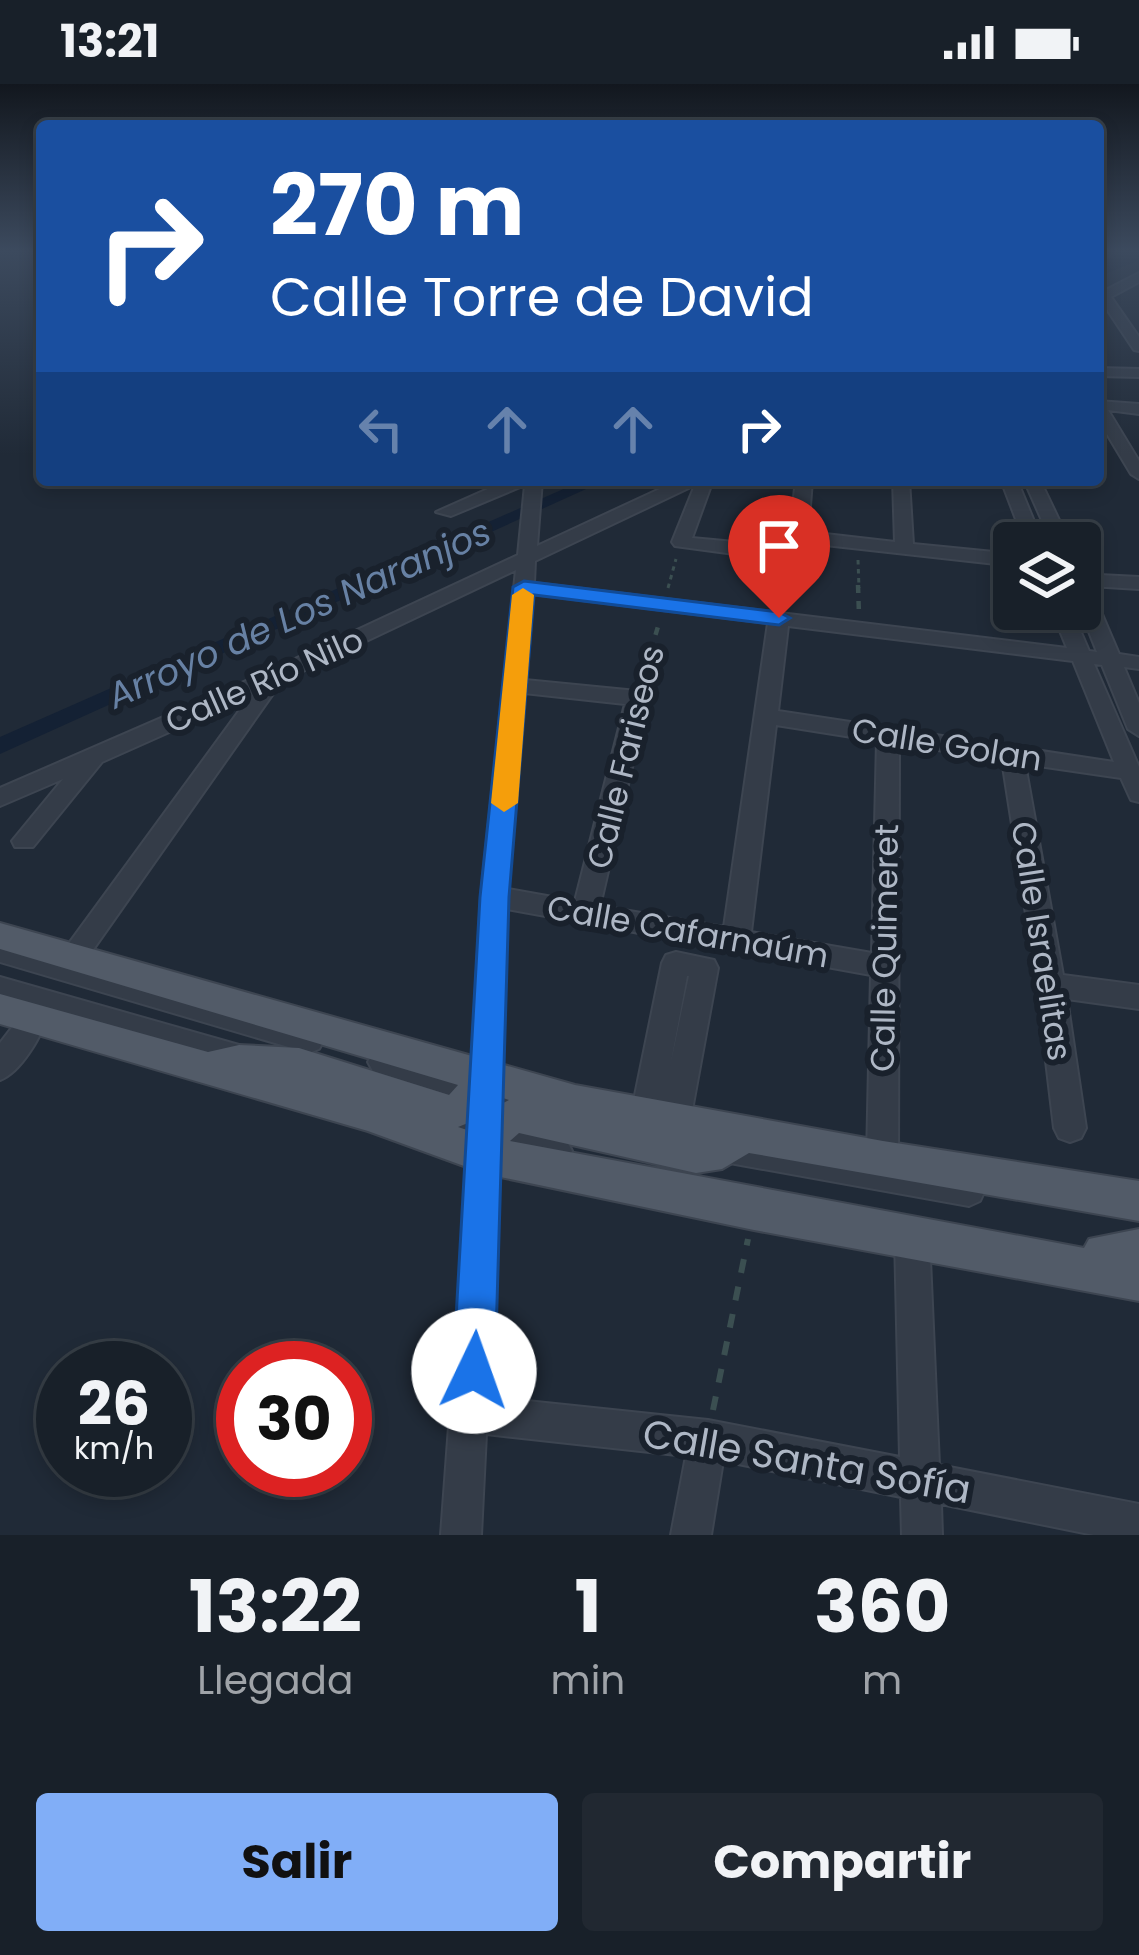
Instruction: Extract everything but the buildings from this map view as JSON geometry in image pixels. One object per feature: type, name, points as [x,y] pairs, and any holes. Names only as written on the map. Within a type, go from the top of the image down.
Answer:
[{"type":"main road","points":[[0,936],[274,1012],[499,1123],[515,1115],[696,1154],[733,1142]]},
{"type":"main road","points":[[17,1014],[224,1063],[368,1114],[660,1118],[733,1142],[883,1160],[1139,1201]]},
{"type":"main road","points":[[224,1063],[295,1062],[397,1100],[448,1112],[464,1107],[754,1210],[1124,1263]]},
{"type":"street","points":[[1118,320],[1139,347]]},
{"type":"street","points":[[1104,372],[1139,373]]},
{"type":"street","points":[[1104,406],[1139,409]]},
{"type":"street","points":[[1104,416],[1138,470]]},
{"type":"street","points":[[445,512],[529,486],[517,686],[494,897],[472,1414],[461,1535]]},
{"type":"street","name":"Calle Río Nilo","points":[[0,798],[274,677],[679,486]]},
{"type":"street","points":[[703,486],[681,542],[779,555],[799,544],[857,542],[993,558]]},
{"type":"street","points":[[799,544],[804,486]]},
{"type":"street","points":[[901,486],[904,548]]},
{"type":"street","points":[[1011,486],[1026,522]]},
{"type":"street","points":[[1035,486],[1051,522]]},
{"type":"street","points":[[1101,582],[1139,583]]},
{"type":"street","points":[[524,587],[1139,663]]},
{"type":"street","points":[[736,941],[779,618]]},
{"type":"street","points":[[1070,630],[1135,783]]},
{"type":"street","points":[[1098,630],[1139,729]]},
{"type":"street","points":[[73,957],[274,677]]},
{"type":"street","points":[[517,686],[637,698]]},
{"type":"street","name":"Calle Fariseos","points":[[586,911],[637,698]]},
{"type":"street","name":"Calle Golan","points":[[764,716],[1012,753],[1135,783]]},
{"type":"street","name":"Calle Quimeret","points":[[883,1160],[888,735]]},
{"type":"street","name":"Calle Israelitas","points":[[1012,753],[1052,985],[1070,1128]]},
{"type":"street","points":[[24,841],[96,755]]},
{"type":"street","name":"Calle Cafarnaúm","points":[[494,897],[882,965]]},
{"type":"street","points":[[0,951],[485,1115],[754,1196],[914,1218],[1124,1263]]},
{"type":"street","points":[[1052,985],[1139,997]]},
{"type":"street","points":[[0,989],[224,1063]]},
{"type":"street","points":[[0,1067],[17,1014]]},
{"type":"street","points":[[733,1142],[1139,1220]]},
{"type":"street","points":[[911,1236],[922,1535]]},
{"type":"street","name":"Calle Santa Sofía","points":[[472,1414],[707,1439],[1139,1524]]},
{"type":"street","points":[[691,1535],[707,1439]]},
{"type":"path","name":"Calle Fariseos","points":[[637,698],[681,542]]},
{"type":"path","points":[[857,542],[860,628]]},
{"type":"path","points":[[707,1439],[754,1210]]},
{"type":"waterway","name":"Arroyo de Los Naranjos","points":[[0,746],[585,486]]},
{"type":"slow traffic","points":[[504,803],[523,595]]},
{"type":"route","points":[[474,1371],[494,897],[524,587],[779,618]]}]
